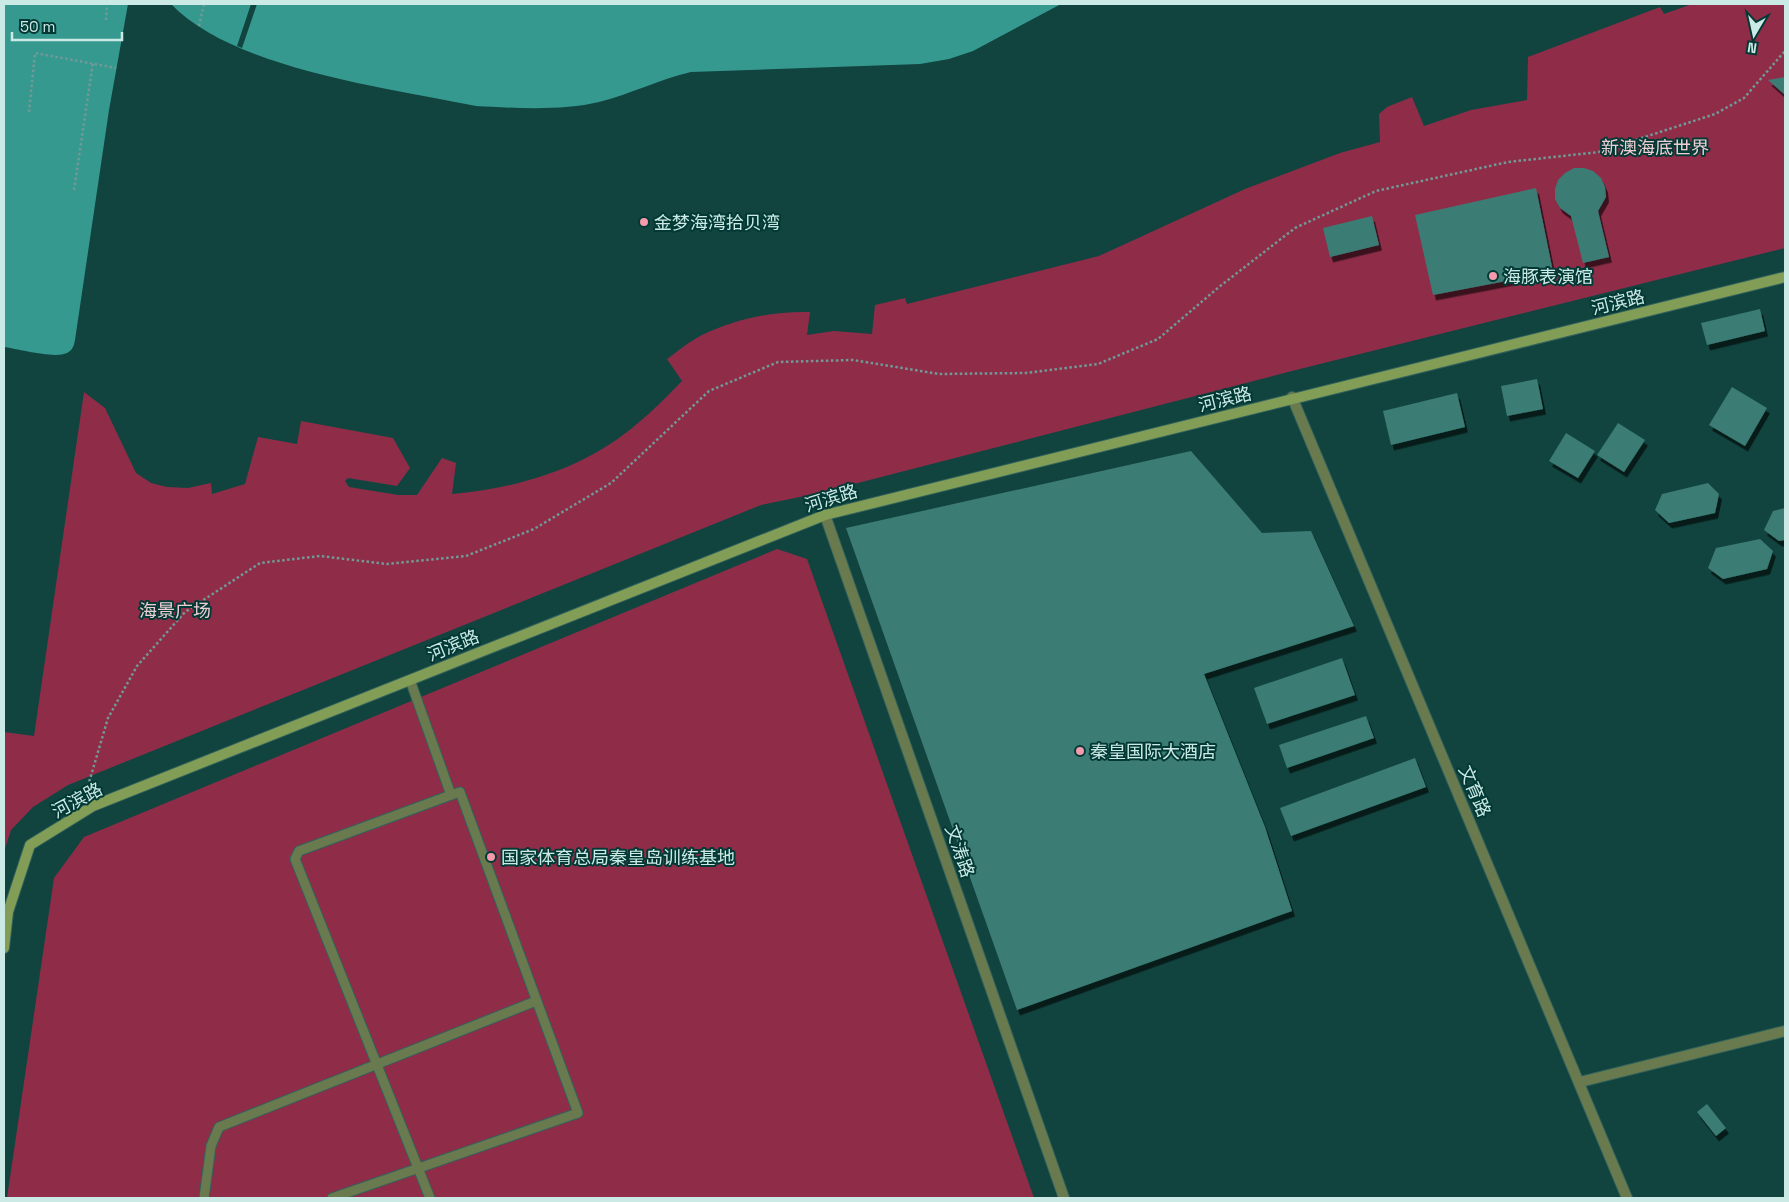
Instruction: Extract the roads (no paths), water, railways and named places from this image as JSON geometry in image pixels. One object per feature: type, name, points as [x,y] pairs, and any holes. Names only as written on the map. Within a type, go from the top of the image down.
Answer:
[{"type":"street","name":"河滨路","points":[[4,948],[8,912],[30,845],[93,806],[824,514],[1785,277]]},
{"type":"street","name":"文育路","points":[[1292,398],[1627,1198]]},
{"type":"street","name":"文涛路","points":[[824,514],[1064,1198]]},
{"type":"street","points":[[1580,1082],[1785,1031]]},
{"type":"lane","points":[[410,680],[451,795]]},
{"type":"lane","points":[[332,1198],[417,1169],[578,1112],[460,792],[299,851],[295,859],[417,1169],[430,1198]]},
{"type":"lane","points":[[204,1198],[211,1146],[219,1127],[536,1001]]},
{"type":"water","points":[[4,4],[128,4],[109,110],[74,346],[67,353],[61,355],[4,347]]},
{"type":"water","points":[[171,4],[1061,4],[973,51],[949,59],[920,64],[691,72],[599,102],[570,107],[538,108],[476,106],[314,73],[233,45],[198,26]]},
{"type":"place","name":"金梦海湾拾贝湾","points":[[644,222]]},
{"type":"place","name":"海豚表演馆","points":[[1493,276]]},
{"type":"place","name":"秦皇国际大酒店","points":[[1080,751]]},
{"type":"place","name":"国家体育总局秦皇岛训练基地","points":[[491,857]]},
{"type":"park label","name":"新澳海底世界","points":[[1655,147]]},
{"type":"park label","name":"海景广场","points":[[175,610]]}]
